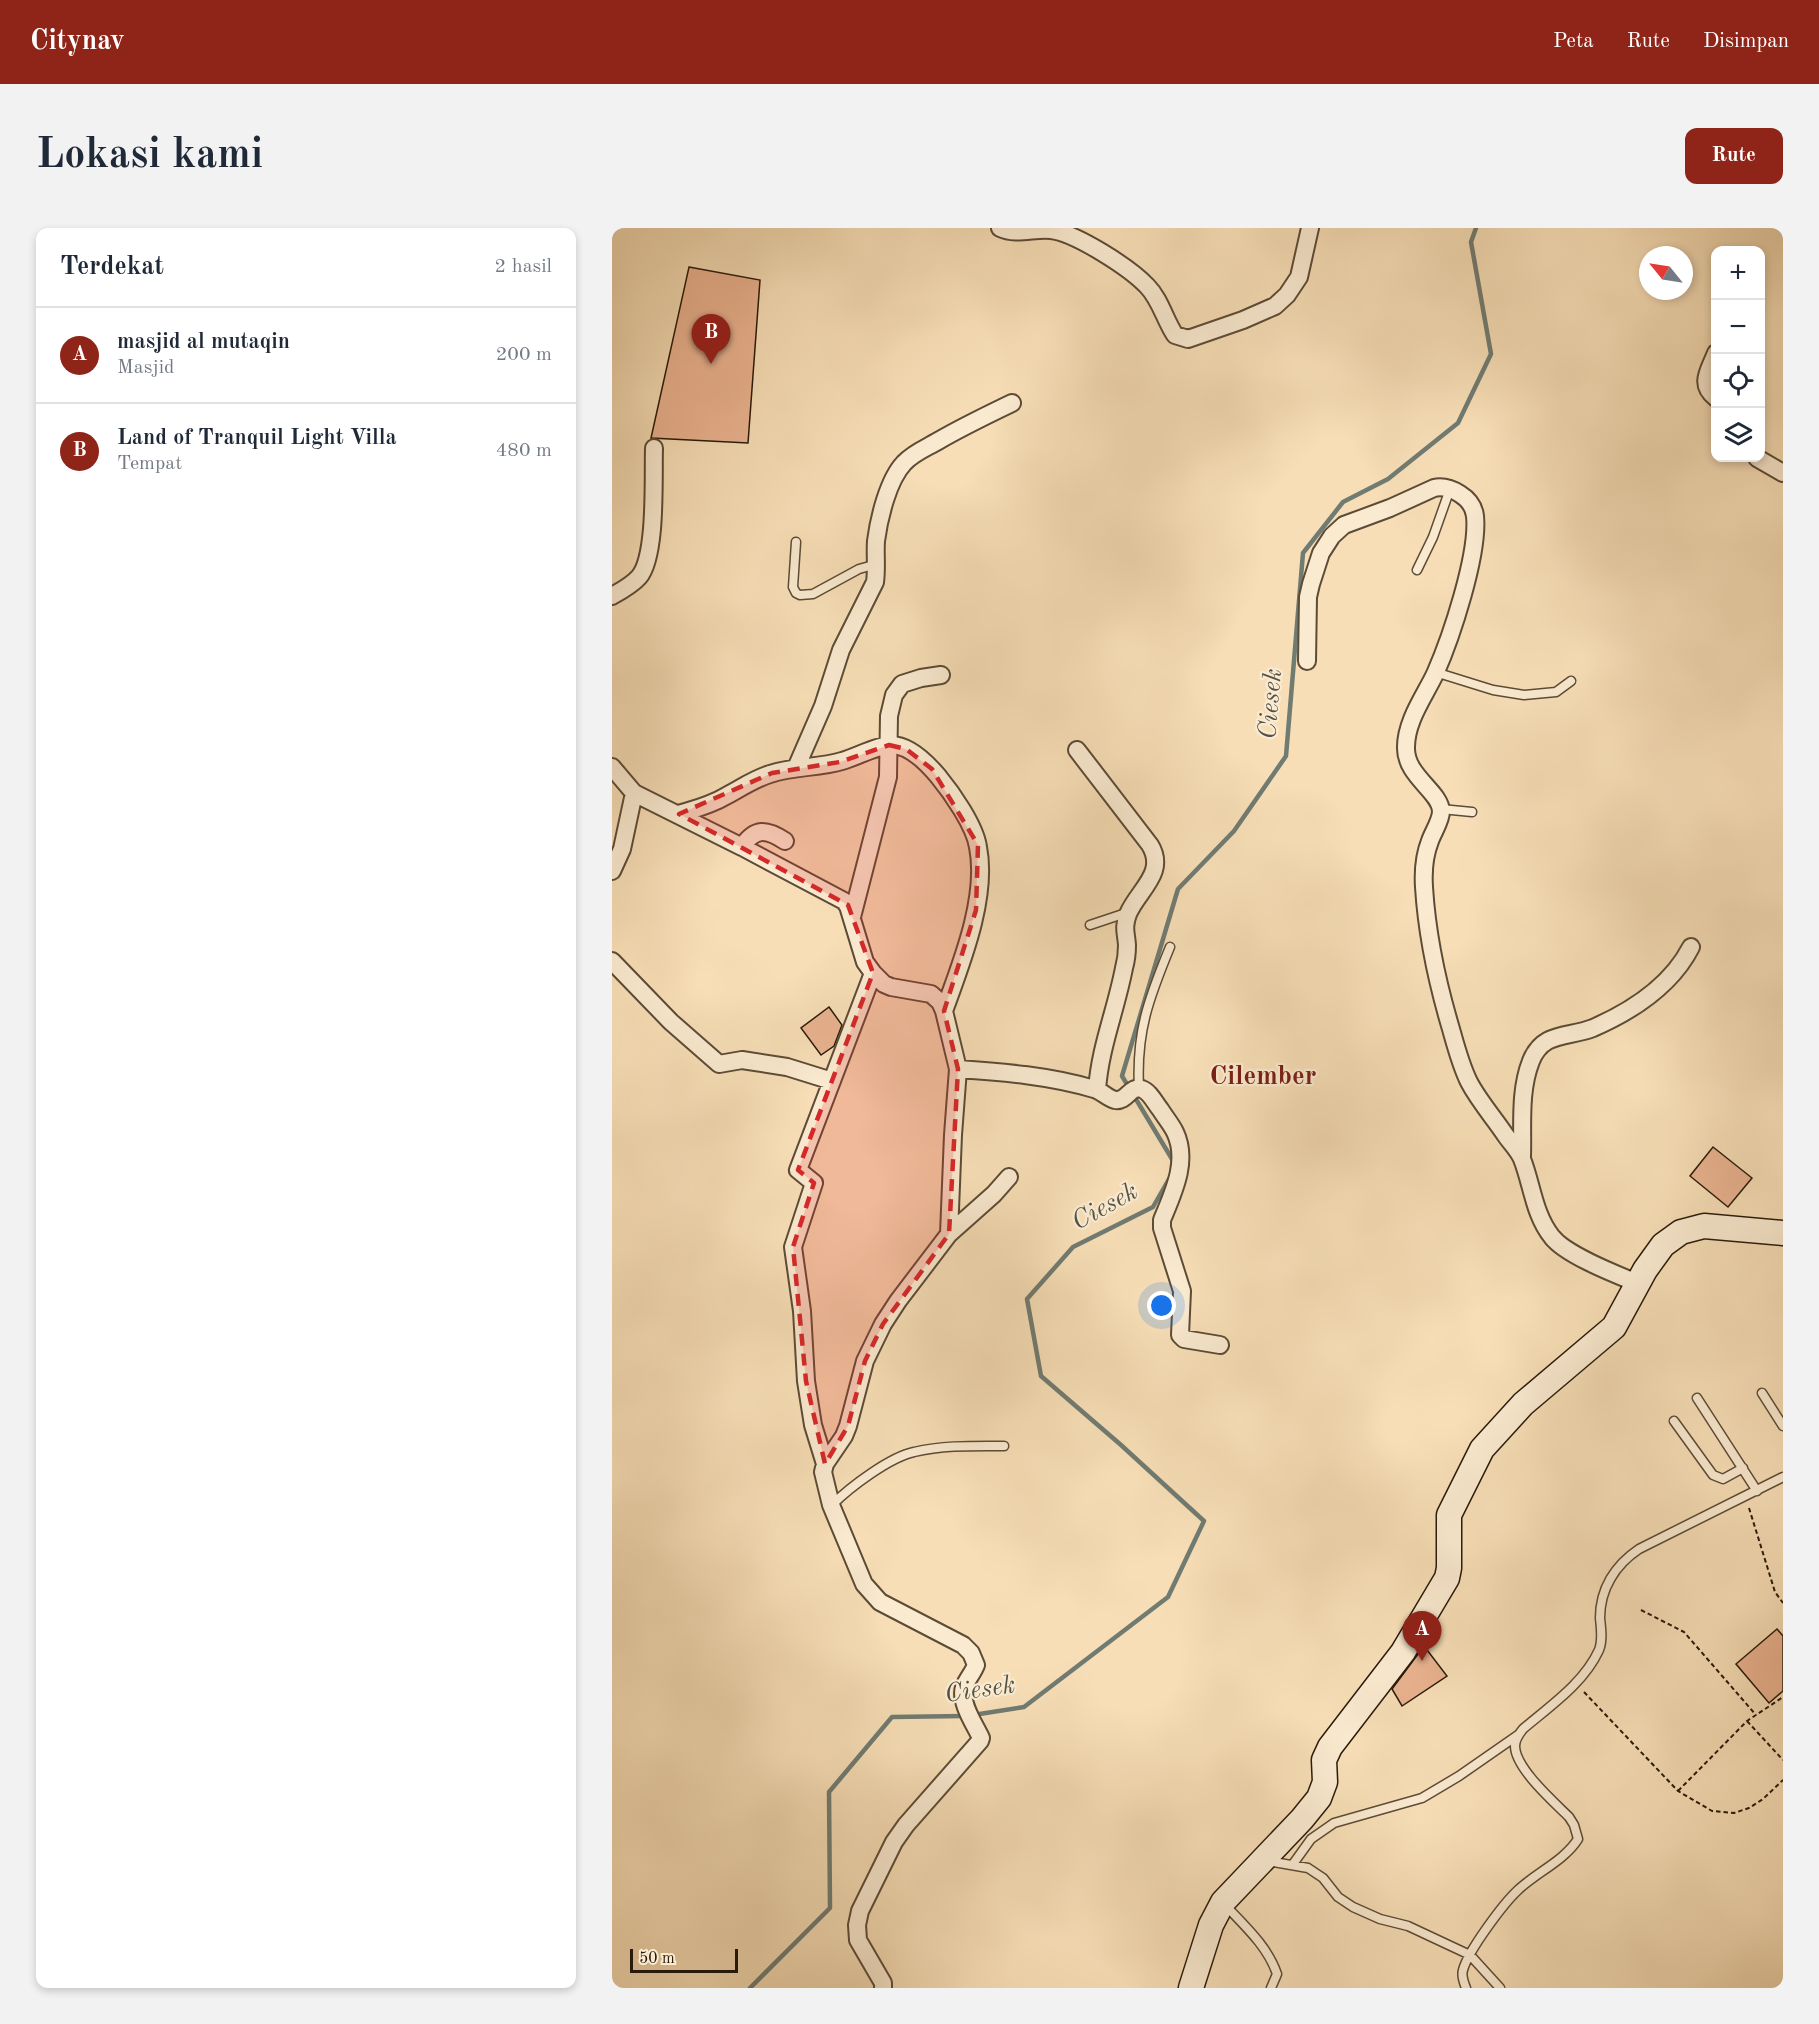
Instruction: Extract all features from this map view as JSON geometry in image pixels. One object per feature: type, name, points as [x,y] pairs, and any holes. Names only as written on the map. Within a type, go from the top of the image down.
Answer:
[{"type":"street","points":[[1000,228],[1009,232],[1052,230],[1092,247],[1113,259],[1147,286],[1175,334],[1188,339],[1275,306],[1297,281],[1310,228]]},
{"type":"street","points":[[1711,368],[1706,383],[1708,392],[1711,394]]},
{"type":"street","points":[[796,768],[823,706],[841,650],[872,589],[877,564],[876,540],[885,501],[893,479],[903,464],[914,454],[970,423],[1012,404]]},
{"type":"street","points":[[612,596],[640,576],[648,556],[654,448]]},
{"type":"street","points":[[1764,462],[1783,473]]},
{"type":"street","points":[[1307,662],[1308,597],[1317,562],[1332,536],[1344,525],[1434,488],[1444,487],[1466,498],[1474,510],[1473,544],[1452,629],[1412,720],[1406,747],[1412,769],[1441,809],[1426,854],[1424,868],[1432,954],[1440,992],[1468,1080],[1522,1157]]},
{"type":"street","points":[[851,918],[888,777],[889,716],[898,688],[911,681],[941,675]]},
{"type":"street","points":[[679,814],[705,807],[754,780],[772,773],[840,762],[889,745],[906,748],[932,769],[949,791],[978,845],[980,863],[976,910],[971,933],[944,1011]]},
{"type":"street","points":[[1077,750],[1153,850],[1156,862],[1155,872],[1129,912],[1124,928],[1127,948],[1124,970],[1106,1035],[1097,1090]]},
{"type":"street","points":[[612,767],[634,793],[679,814],[844,901],[848,906],[865,962],[873,974],[891,987],[931,994],[940,1002],[958,1069],[949,1234]]},
{"type":"street","points":[[612,871],[622,849],[634,793]]},
{"type":"street","points":[[742,847],[750,837],[760,832],[774,834],[785,841]]},
{"type":"street","points":[[1637,1283],[1567,1250],[1551,1237],[1530,1188],[1522,1157],[1525,1080],[1531,1060],[1544,1043],[1553,1037],[1591,1029],[1658,989],[1679,968],[1691,947]]},
{"type":"street","points":[[612,961],[671,1022],[719,1064],[742,1060],[787,1067],[832,1081]]},
{"type":"street","points":[[825,1464],[813,1425],[806,1381],[802,1311],[793,1247],[814,1183],[798,1170],[873,974]]},
{"type":"street","points":[[958,1069],[1052,1080],[1097,1090],[1111,1099],[1122,1100],[1137,1088],[1150,1095],[1176,1133],[1179,1148],[1180,1168],[1162,1220],[1162,1228],[1182,1291],[1180,1335],[1184,1339],[1220,1345]]},
{"type":"street","points":[[883,1988],[883,1983],[858,1940],[857,1925],[860,1911],[894,1842],[979,1744],[981,1738],[966,1705],[964,1688],[976,1665],[971,1653],[955,1641],[874,1598],[859,1575],[831,1505],[823,1472],[825,1464],[844,1436],[865,1361],[883,1324],[949,1234],[989,1199],[1009,1177]]},
{"type":"street","points":[[1191,1988],[1211,1925],[1223,1902],[1319,1798],[1325,1782],[1324,1760],[1330,1746],[1403,1652],[1447,1578],[1449,1515],[1482,1449],[1523,1404],[1614,1327],[1637,1283],[1658,1251],[1668,1241],[1686,1230],[1704,1226],[1783,1233]]},
{"type":"lane","points":[[1417,570],[1450,489]]},
{"type":"lane","points":[[796,542],[794,587],[796,593],[800,595],[813,594],[859,569],[877,564]]},
{"type":"lane","points":[[1435,672],[1493,690],[1524,695],[1556,692],[1571,681]]},
{"type":"lane","points":[[1441,809],[1472,812]]},
{"type":"lane","points":[[1090,925],[1129,912]]},
{"type":"lane","points":[[1137,1088],[1142,1024],[1153,988],[1170,947]]},
{"type":"lane","points":[[1762,1393],[1783,1426]]},
{"type":"lane","points":[[1697,1398],[1757,1491]]},
{"type":"lane","points":[[1674,1421],[1716,1477],[1723,1479],[1743,1468]]},
{"type":"lane","points":[[831,1505],[847,1491],[896,1459],[913,1452],[951,1447],[1004,1446]]},
{"type":"lane","points":[[1293,1864],[1311,1839],[1334,1823],[1422,1798],[1459,1776],[1518,1735],[1576,1683],[1599,1649],[1601,1643],[1600,1601],[1614,1572],[1624,1562],[1639,1549],[1783,1478]]},
{"type":"lane","points":[[1466,1988],[1463,1970],[1470,1955],[1507,1901],[1518,1889],[1570,1850],[1578,1839],[1569,1817],[1525,1770],[1516,1750],[1518,1735]]},
{"type":"lane","points":[[1262,1860],[1308,1868],[1323,1878],[1338,1897],[1353,1907],[1380,1919],[1408,1926],[1470,1955],[1500,1988]]},
{"type":"lane","points":[[1223,1902],[1269,1955],[1277,1974],[1271,1988]]},
{"type":"path","points":[[1746,1496],[1775,1592],[1783,1603]]},
{"type":"path","points":[[1641,1610],[1684,1632],[1756,1715]]},
{"type":"path","points":[[1576,1683],[1678,1791],[1712,1811],[1734,1813],[1749,1808],[1763,1799],[1783,1780]]},
{"type":"path","points":[[1678,1791],[1747,1721],[1783,1697]]},
{"type":"path","points":[[1747,1721],[1783,1760]]},
{"type":"highlighted area","points":[[889,745],[906,749],[932,769],[978,845],[976,910],[944,1011],[958,1069],[949,1234],[883,1324],[865,1361],[848,1426],[825,1464],[806,1381],[793,1247],[814,1183],[798,1170],[873,973],[848,905],[679,814],[772,773],[840,762]]},
{"type":"building","points":[[689,267],[760,280],[748,443],[651,438]]},
{"type":"building","points":[[829,1007],[842,1025],[834,1046],[821,1055],[801,1028]]},
{"type":"building","points":[[1713,1147],[1752,1178],[1728,1207],[1690,1176]]},
{"type":"building","points":[[1777,1629],[1783,1636],[1783,1691],[1769,1703],[1736,1664]]},
{"type":"building","points":[[1424,1646],[1447,1676],[1402,1706],[1392,1689]]},
{"type":"waterway","name":"Ciesek","points":[[1175,1164],[1122,1076],[1178,889],[1234,831],[1286,756],[1303,553],[1343,502],[1388,479],[1458,423],[1491,354],[1471,242],[1476,228]]},
{"type":"waterway","name":"Ciesek","points":[[973,1715],[1024,1707],[1168,1597],[1204,1521],[1041,1376],[1027,1299],[1073,1247],[1153,1207],[1169,1179]]},
{"type":"waterway","name":"Ciesek","points":[[750,1988],[830,1908],[829,1792],[892,1717],[965,1716]]},
{"type":"place","name":"Land of Tranquil Light Villa","points":[[711,364]]},
{"type":"place","name":"masjid al mutaqin","points":[[1422,1661]]},
{"type":"district","name":"Cilember","points":[[1263,1076]]}]
